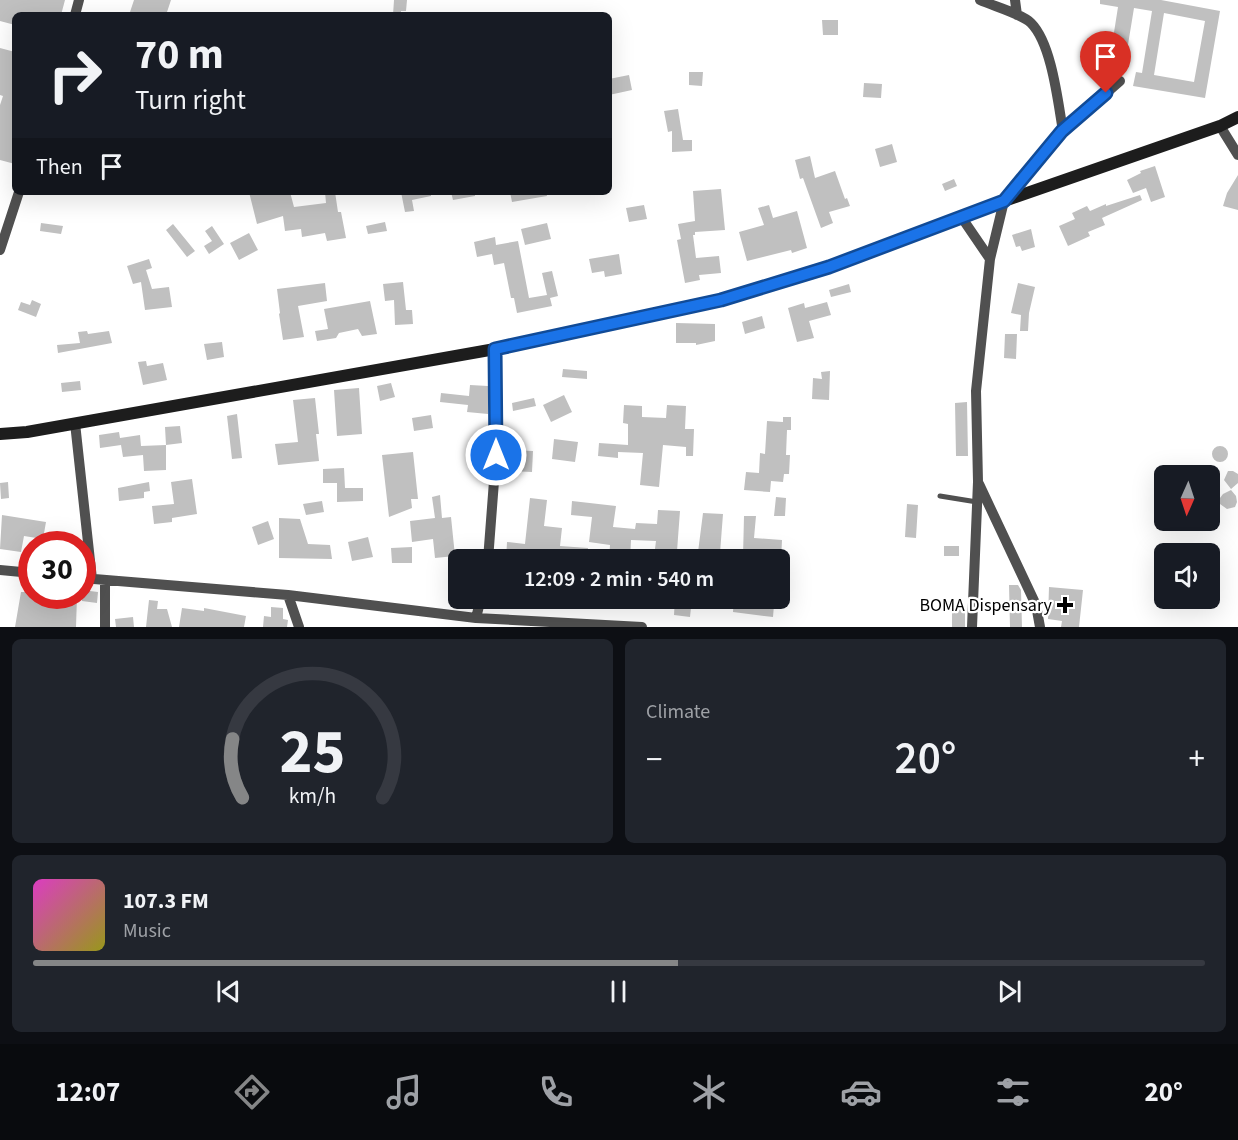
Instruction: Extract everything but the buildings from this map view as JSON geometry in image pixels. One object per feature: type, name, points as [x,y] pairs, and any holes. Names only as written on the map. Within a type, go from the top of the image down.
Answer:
[{"type":"main road","points":[[0,434],[27,432],[495,349],[721,300],[829,267],[1004,201],[1220,126],[1238,117]]},
{"type":"street","points":[[980,0],[1030,22],[1040,36],[1051,68],[1062,131]]},
{"type":"street","points":[[1015,0],[1017,15]]},
{"type":"street","points":[[972,627],[978,482],[976,391],[990,259],[1004,201],[1062,131],[1120,81]]},
{"type":"street","points":[[1220,126],[1238,155]]},
{"type":"street","points":[[0,250],[18,195]]},
{"type":"street","points":[[962,218],[990,259]]},
{"type":"street","points":[[489,549],[496,455],[495,349]]},
{"type":"street","points":[[75,423],[83,531]]},
{"type":"street","points":[[978,482],[1036,605],[1040,627]]},
{"type":"street","points":[[0,570],[18,572]]},
{"type":"street","points":[[96,579],[288,595],[476,618],[642,627]]},
{"type":"street","points":[[105,580],[105,627]]},
{"type":"street","points":[[288,595],[299,627]]},
{"type":"street","points":[[476,618],[478,609]]},
{"type":"lane","points":[[940,496],[977,502]]},
{"type":"place","name":"BOMA Dispensary","points":[[1065,605]]},
{"type":"route","points":[[496,455],[495,349],[721,300],[829,267],[1004,201],[1062,131],[1106,93]]}]
